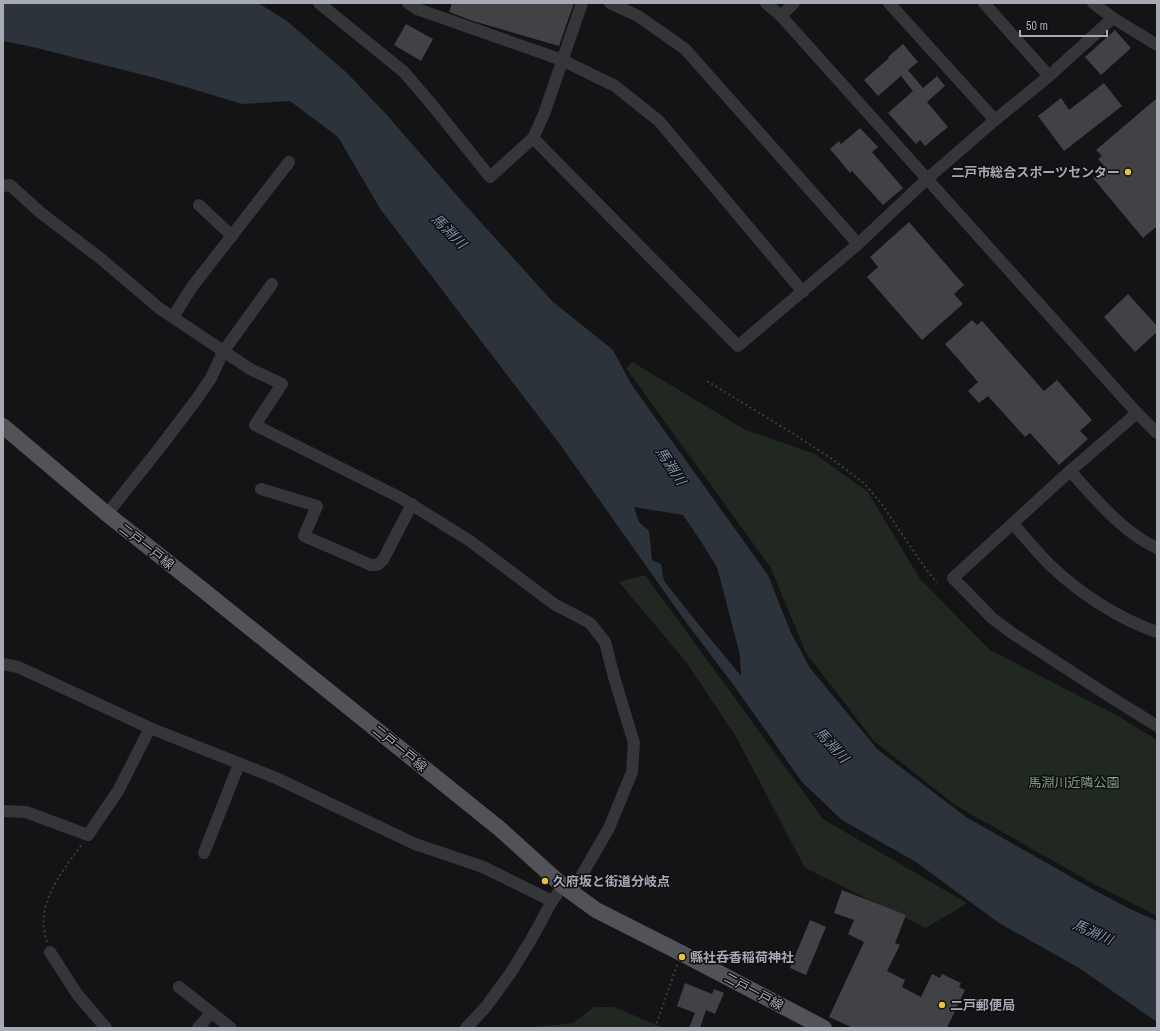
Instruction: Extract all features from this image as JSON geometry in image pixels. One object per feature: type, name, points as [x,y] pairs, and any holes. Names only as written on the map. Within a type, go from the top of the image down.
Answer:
[{"type":"main road","name":"二戸一戸線","points":[[3,426],[107,514],[494,824],[568,889],[596,910],[824,1028]]},
{"type":"street","points":[[319,3],[404,72],[434,106],[490,177],[533,138],[544,114],[582,3]]},
{"type":"street","points":[[408,3],[416,9],[562,60],[615,86],[659,121],[803,292]]},
{"type":"street","points":[[610,3],[638,16],[685,49],[858,244]]},
{"type":"street","points":[[766,3],[781,16],[1157,433]]},
{"type":"street","points":[[781,16],[794,3]]},
{"type":"street","points":[[889,3],[995,120]]},
{"type":"street","points":[[984,3],[1049,76]]},
{"type":"street","points":[[1093,3],[1113,18],[1157,45]]},
{"type":"street","points":[[533,138],[738,346],[858,244],[927,179],[995,120],[1049,76],[1113,18]]},
{"type":"street","points":[[173,317],[192,287],[289,162]]},
{"type":"street","points":[[3,186],[10,185],[41,213],[100,258],[159,308],[250,369],[282,384],[255,425],[412,504],[470,541],[554,604],[590,623],[605,642],[634,743],[632,772],[609,828],[568,889],[552,901],[512,971],[485,1008],[466,1028]]},
{"type":"street","points":[[199,205],[232,236]]},
{"type":"street","points":[[107,514],[196,400],[211,378],[223,352],[272,284]]},
{"type":"street","points":[[1137,412],[953,578],[992,618],[1012,633],[1157,726]]},
{"type":"street","points":[[1070,471],[1131,533],[1157,548]]},
{"type":"street","points":[[262,489],[316,506],[304,536],[371,565],[377,566],[383,560],[412,504]]},
{"type":"street","points":[[1013,524],[1050,565],[1078,589],[1115,613],[1157,632]]},
{"type":"street","points":[[3,664],[18,667],[150,728],[276,778],[415,844],[483,867],[552,901]]},
{"type":"street","points":[[3,811],[26,812],[88,835],[118,791],[150,728]]},
{"type":"street","points":[[204,852],[239,764]]},
{"type":"street","points":[[50,952],[77,994],[106,1028]]},
{"type":"street","points":[[179,987],[230,1028]]},
{"type":"street","points":[[198,1028],[211,1013]]},
{"type":"path","points":[[707,381],[797,436],[832,459],[865,484],[937,583]]},
{"type":"path","points":[[50,952],[45,936],[45,904],[53,885],[88,835]]},
{"type":"path","points":[[655,1028],[681,953]]},
{"type":"green space","name":"馬淵川近隣公園","points":[[632,362],[746,430],[815,454],[868,492],[920,579],[990,650],[1118,716],[1157,740],[1157,916],[1094,884],[955,805],[874,741],[806,653],[771,568],[626,368]]},
{"type":"green space","points":[[645,575],[823,819],[967,903],[926,928],[805,868],[735,735],[687,663],[619,582]]},
{"type":"green space","points":[[594,1007],[614,1007],[664,1028],[524,1028],[573,1023]]},
{"type":"water","name":"馬淵川","points":[[3,3],[258,3],[287,21],[347,73],[386,114],[459,198],[553,302],[613,350],[631,384],[768,575],[791,633],[810,668],[878,750],[966,817],[1094,890],[1157,921],[1157,1022],[1079,968],[999,923],[916,862],[842,820],[802,782],[559,443],[381,210],[338,137],[290,101],[242,104],[159,79],[33,47],[3,41]],"holes":[[[634,507],[683,515],[717,567],[740,655],[741,676],[664,581],[661,564],[652,560],[649,531],[639,522]]]},
{"type":"building","points":[[452,3],[574,3],[559,46],[473,21],[449,12]]},
{"type":"building","points":[[406,24],[433,39],[421,61],[394,45]]},
{"type":"building","points":[[1115,30],[1131,48],[1101,75],[1085,57]]},
{"type":"building","points":[[903,44],[918,62],[908,70],[923,88],[937,76],[945,86],[927,102],[948,127],[925,146],[920,140],[916,144],[888,113],[913,91],[901,76],[878,96],[864,80]]},
{"type":"building","points":[[1104,83],[1122,106],[1064,151],[1038,116],[1061,98],[1069,110]]},
{"type":"building","name":"二戸市総合スポーツセンター","points":[[1157,98],[1157,226],[1143,238],[1093,178],[1105,167],[1098,159],[1102,156],[1096,150]]},
{"type":"building","points":[[860,128],[878,147],[872,152],[903,188],[883,205],[852,171],[850,173],[830,149],[839,141],[841,144]]},
{"type":"building","points":[[909,222],[964,285],[954,294],[963,304],[922,340],[867,277],[878,267],[870,257]]},
{"type":"building","points":[[1128,294],[1157,326],[1157,332],[1135,352],[1104,317]]},
{"type":"building","points":[[972,320],[977,325],[982,321],[1044,391],[1057,380],[1092,420],[1080,431],[1088,439],[1059,465],[1030,433],[1025,437],[988,396],[979,403],[968,391],[978,382],[945,344]]},
{"type":"building","points":[[842,890],[906,915],[895,943],[900,945],[887,971],[905,980],[902,987],[921,997],[932,974],[940,978],[942,974],[961,983],[959,987],[965,990],[947,1028],[853,1028],[829,1017],[864,942],[848,934],[854,920],[834,913]]},
{"type":"building","points":[[810,920],[826,927],[806,975],[790,968]]},
{"type":"building","points":[[685,983],[712,994],[714,989],[724,993],[715,1014],[706,1010],[700,1028],[689,1028],[695,1013],[677,1006]]},
{"type":"place","name":"二戸市総合スポーツセンター","points":[[1128,172]]},
{"type":"place","name":"久府坂と街道分岐点","points":[[545,881]]},
{"type":"place","name":"縣社呑香稲荷神社","points":[[682,957]]},
{"type":"place","name":"二戸郵便局","points":[[942,1005]]}]
